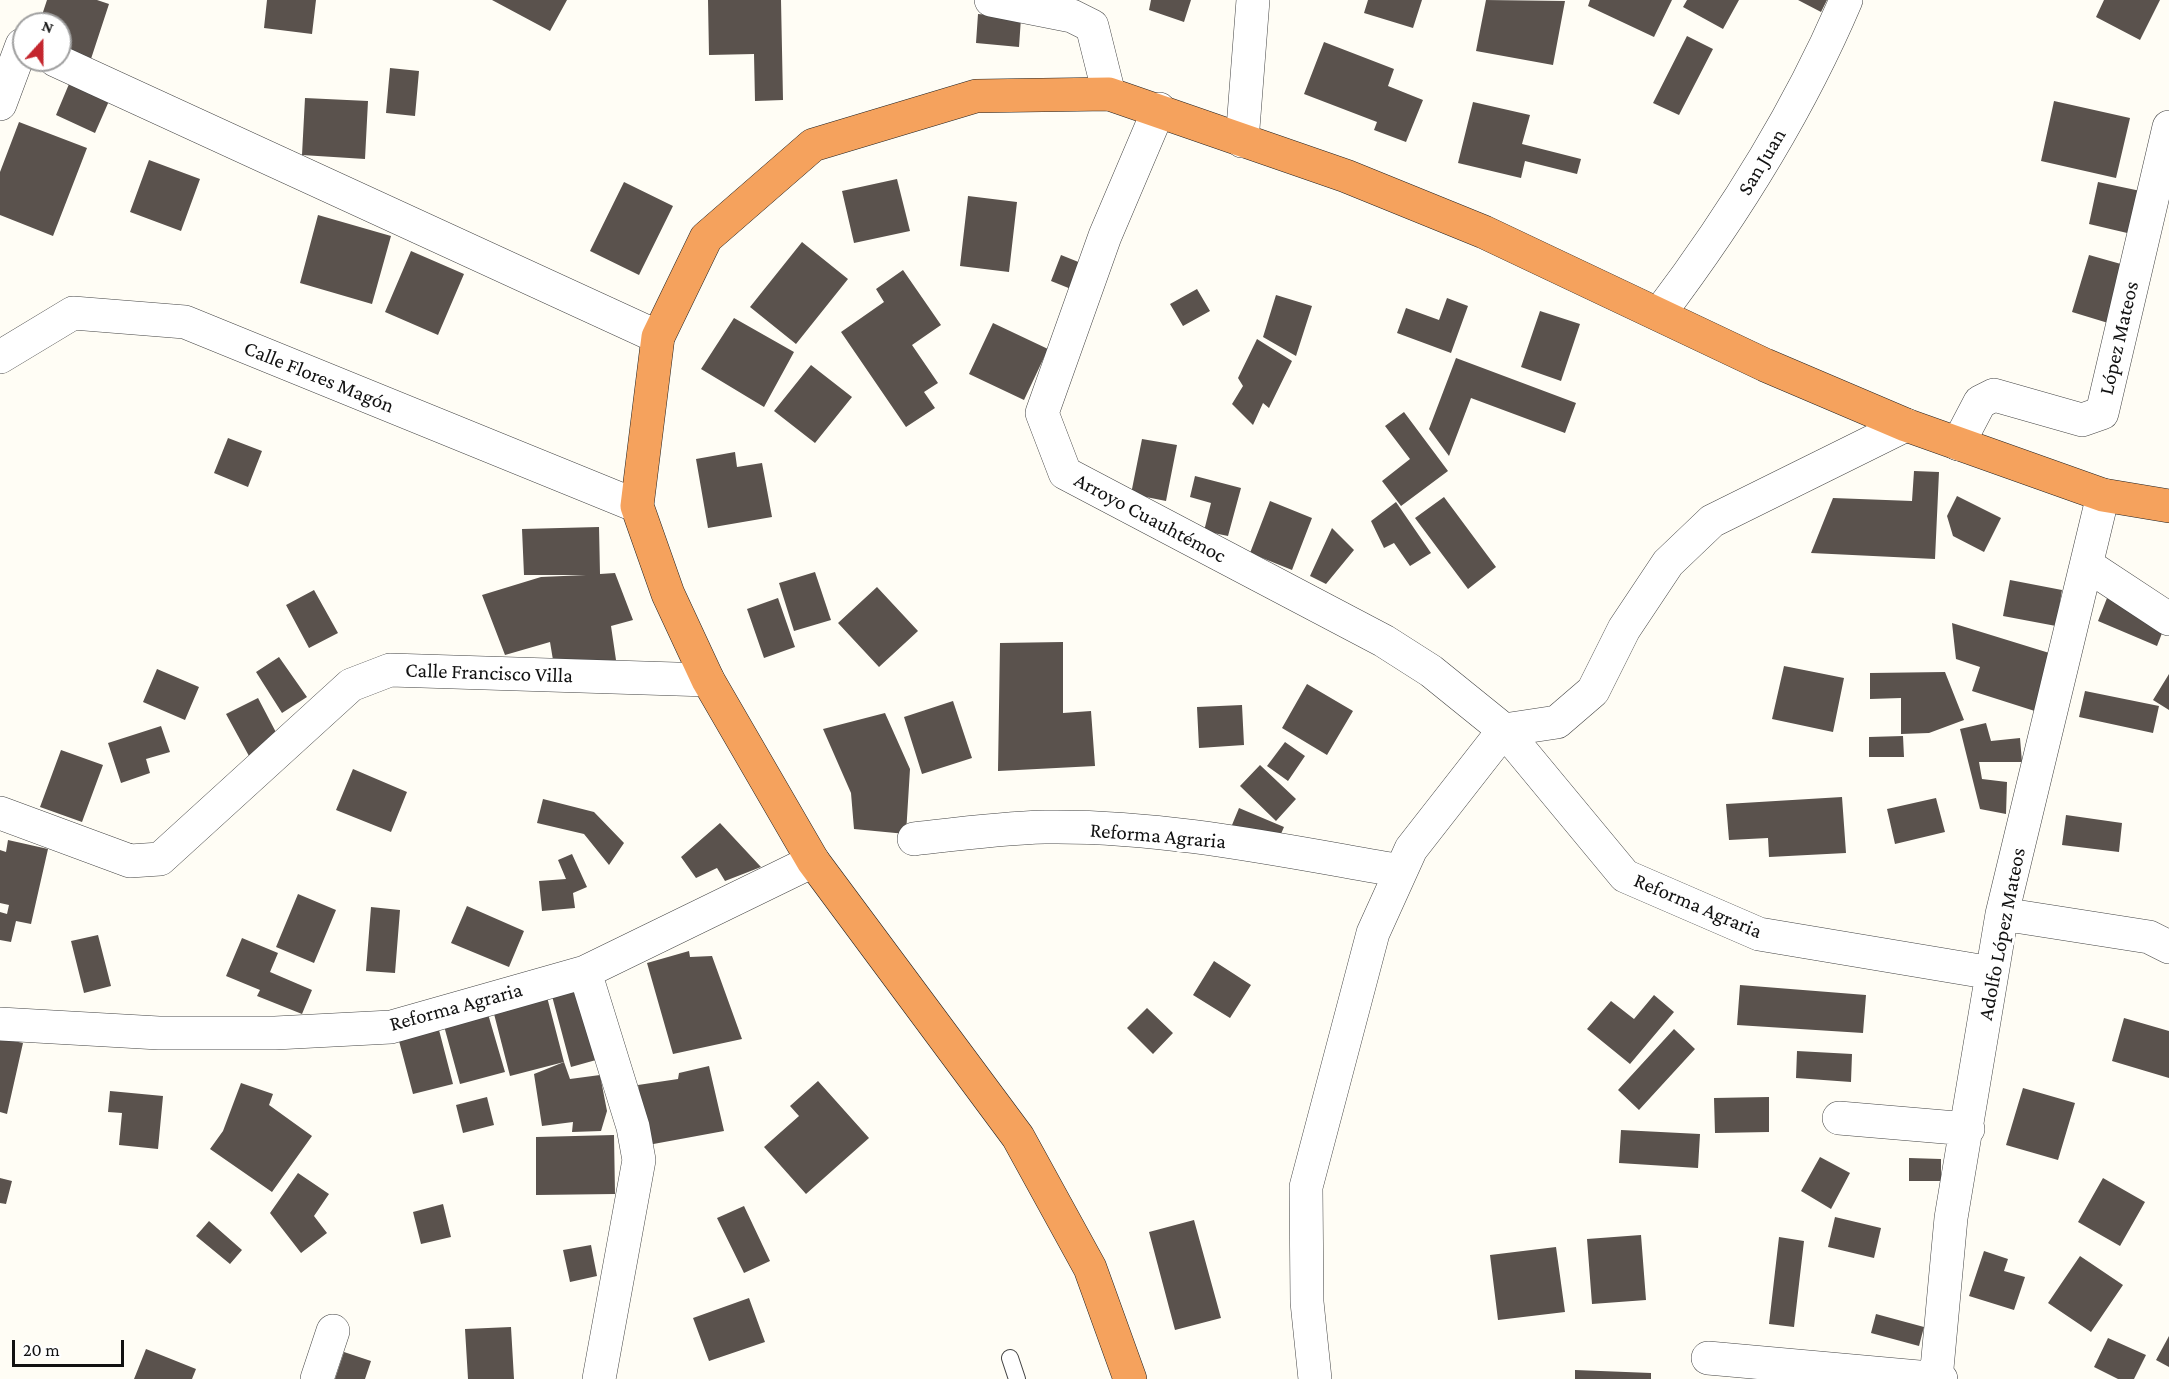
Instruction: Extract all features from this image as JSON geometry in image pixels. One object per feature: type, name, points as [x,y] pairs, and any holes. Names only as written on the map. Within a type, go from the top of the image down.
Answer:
[{"type":"highway","points":[[1130,1379],[1090,1268],[1018,1137],[813,861],[708,680],[668,594],[637,506],[658,337],[706,238],[813,145],[976,96],[1109,94],[1159,109],[1242,141],[1346,176],[1484,232],[1765,365],[1906,425],[2103,495],[2169,506]]},
{"type":"street","points":[[991,0],[1072,16],[1092,26],[1109,94]]},
{"type":"street","points":[[1242,141],[1253,0]]},
{"type":"street","name":"San Juan","points":[[1659,314],[1710,246],[1748,188],[1798,102],[1846,0]]},
{"type":"street","points":[[0,104],[12,54]]},
{"type":"street","points":[[72,68],[658,337]]},
{"type":"street","name":"Arroyo Cuauhtémoc","points":[[1159,109],[1105,236],[1042,413],[1065,472],[1384,641],[1431,671],[1504,730]]},
{"type":"street","name":"López Mateos","points":[[1958,444],[1980,402],[1994,395],[2082,420],[2102,413],[2169,127]]},
{"type":"street","name":"Calle Flores Magón","points":[[0,357],[73,313],[185,322],[637,506]]},
{"type":"street","points":[[1315,1379],[1308,1302],[1306,1187],[1373,933],[1411,849],[1504,730],[1557,722],[1593,691],[1624,629],[1668,563],[1712,521],[1906,425]]},
{"type":"street","name":"Adolfo López Mateos","points":[[1936,1379],[1952,1218],[2002,914],[2103,495]]},
{"type":"street","points":[[2087,565],[2169,619]]},
{"type":"street","name":"Calle Francisco Villa","points":[[0,813],[130,861],[160,860],[351,685],[390,670],[708,680]]},
{"type":"street","name":"Reforma Agraria","points":[[1504,730],[1625,876],[1759,934],[1992,973]]},
{"type":"street","name":"Reforma Agraria","points":[[914,838],[1045,827],[1110,829],[1233,842],[1401,871]]},
{"type":"street","name":"Reforma Agraria","points":[[0,1024],[159,1033],[275,1033],[391,1027],[585,972],[813,861]]},
{"type":"street","points":[[2002,914],[2149,937],[2169,946]]},
{"type":"street","points":[[585,972],[633,1127],[639,1160],[599,1379]]},
{"type":"street","points":[[1839,1118],[1968,1129]]},
{"type":"street","points":[[317,1379],[333,1331]]},
{"type":"street","points":[[1708,1358],[1941,1379]]},
{"type":"lane","points":[[1010,1358],[1017,1379]]},
{"type":"building","points":[[47,0],[97,0],[109,4],[89,65],[72,59],[72,12],[43,12]]},
{"type":"building","points":[[267,0],[316,0],[312,34],[264,28]]},
{"type":"building","points":[[492,0],[567,0],[550,31]]},
{"type":"building","points":[[708,0],[781,0],[783,100],[755,101],[754,54],[709,55]]},
{"type":"building","points":[[1151,0],[1191,0],[1184,22],[1149,10]]},
{"type":"building","points":[[1368,0],[1422,0],[1413,28],[1364,13]]},
{"type":"building","points":[[1486,0],[1565,1],[1553,65],[1476,51]]},
{"type":"building","points":[[1590,0],[1672,0],[1654,37],[1588,6]]},
{"type":"building","points":[[1687,0],[1739,0],[1723,29],[1683,7]]},
{"type":"building","points":[[1798,0],[1827,0],[1821,12]]},
{"type":"building","points":[[2104,0],[2160,0],[2140,40],[2096,17]]},
{"type":"building","points":[[978,14],[1021,18],[1019,47],[976,43]]},
{"type":"building","points":[[1687,36],[1713,49],[1679,115],[1653,103]]},
{"type":"building","points":[[1324,42],[1394,69],[1388,86],[1423,100],[1406,142],[1374,130],[1377,122],[1304,94]]},
{"type":"building","points":[[390,68],[419,71],[415,116],[386,113]]},
{"type":"building","points":[[69,84],[109,101],[95,133],[56,115]]},
{"type":"building","points":[[305,98],[368,101],[365,159],[302,155]]},
{"type":"building","points":[[2054,101],[2130,118],[2116,178],[2041,161]]},
{"type":"building","points":[[1473,102],[1530,115],[1522,144],[1581,159],[1577,174],[1525,161],[1521,178],[1458,163]]},
{"type":"building","points":[[19,122],[87,148],[53,236],[0,215],[0,172]]},
{"type":"building","points":[[149,160],[200,179],[181,231],[130,212]]},
{"type":"building","points":[[897,179],[910,231],[854,243],[842,191]]},
{"type":"building","points":[[624,182],[673,206],[639,275],[590,251]]},
{"type":"building","points":[[2098,182],[2150,193],[2140,236],[2089,224]]},
{"type":"building","points":[[968,196],[1017,202],[1009,272],[960,266]]},
{"type":"building","points":[[318,215],[391,236],[372,304],[300,283]]},
{"type":"building","points":[[802,242],[848,279],[796,344],[750,307]]},
{"type":"building","points":[[411,251],[464,274],[438,335],[385,312]]},
{"type":"building","points":[[1061,255],[1081,263],[1071,289],[1051,281]]},
{"type":"building","points":[[2089,255],[2135,268],[2118,326],[2072,312]]},
{"type":"building","points":[[903,270],[941,325],[912,345],[938,383],[924,392],[935,408],[906,427],[841,332],[884,302],[876,289]]},
{"type":"building","points":[[1197,289],[1210,311],[1183,326],[1170,304]]},
{"type":"building","points":[[1276,295],[1312,306],[1296,356],[1263,337]]},
{"type":"building","points":[[1447,298],[1468,306],[1451,353],[1397,333],[1406,308],[1439,320]]},
{"type":"building","points":[[1540,311],[1580,324],[1561,381],[1521,367]]},
{"type":"building","points":[[734,318],[794,352],[764,407],[701,369]]},
{"type":"building","points":[[993,323],[1048,349],[1024,400],[969,374]]},
{"type":"building","points":[[1257,339],[1292,361],[1269,408],[1263,403],[1253,425],[1232,404],[1243,386],[1238,378]]},
{"type":"building","points":[[1456,358],[1576,403],[1565,433],[1471,398],[1449,456],[1429,429]]},
{"type":"building","points":[[811,365],[852,397],[815,443],[774,411]]},
{"type":"building","points":[[1404,412],[1448,471],[1401,506],[1382,481],[1410,459],[1385,426]]},
{"type":"building","points":[[228,438],[262,451],[248,487],[214,473]]},
{"type":"building","points":[[1142,439],[1177,445],[1166,501],[1131,494]]},
{"type":"building","points":[[735,452],[737,467],[762,463],[772,517],[708,528],[696,459]]},
{"type":"building","points":[[1914,471],[1939,472],[1935,559],[1811,553],[1833,498],[1912,501]]},
{"type":"building","points":[[1195,476],[1241,488],[1228,536],[1204,531],[1211,503],[1190,497]]},
{"type":"building","points":[[1957,496],[2001,518],[1984,552],[1953,536],[1947,516]]},
{"type":"building","points":[[1444,497],[1496,567],[1468,589],[1415,518]]},
{"type":"building","points":[[1270,501],[1312,518],[1292,570],[1250,553]]},
{"type":"building","points":[[1396,502],[1431,553],[1410,566],[1394,543],[1384,548],[1371,521]]},
{"type":"building","points":[[599,527],[600,574],[615,573],[633,620],[611,626],[616,660],[555,672],[550,642],[505,655],[482,595],[541,577],[586,575],[524,575],[522,529]]},
{"type":"building","points":[[1332,528],[1354,550],[1326,584],[1310,576]]},
{"type":"building","points":[[815,572],[831,620],[794,631],[779,583]]},
{"type":"building","points":[[2010,580],[2062,590],[2056,626],[2003,616]]},
{"type":"building","points":[[877,587],[918,631],[879,667],[838,623]]},
{"type":"building","points":[[314,590],[338,633],[309,648],[286,605]]},
{"type":"building","points":[[778,598],[795,647],[764,658],[747,609]]},
{"type":"building","points":[[2107,598],[2166,623],[2157,646],[2098,621]]},
{"type":"building","points":[[1952,623],[2059,656],[2041,713],[1972,691],[1980,667],[1956,659]]},
{"type":"building","points":[[1063,642],[1063,713],[1091,711],[1095,766],[998,771],[1000,643]]},
{"type":"building","points":[[279,657],[307,697],[282,713],[256,672]]},
{"type":"building","points":[[1784,666],[1844,678],[1833,732],[1772,719]]},
{"type":"building","points":[[157,669],[199,687],[185,720],[143,702]]},
{"type":"building","points":[[1945,672],[1964,720],[1929,733],[1901,734],[1901,698],[1870,699],[1870,673]]},
{"type":"building","points":[[2169,674],[2169,710],[2153,700]]},
{"type":"building","points":[[1307,684],[1353,711],[1327,755],[1282,728]]},
{"type":"building","points":[[2085,691],[2159,706],[2153,733],[2079,717]]},
{"type":"building","points":[[258,698],[280,740],[249,756],[226,714]]},
{"type":"building","points":[[953,701],[972,758],[922,774],[904,717]]},
{"type":"building","points":[[1242,705],[1244,745],[1199,748],[1197,707]]},
{"type":"building","points":[[885,713],[910,769],[906,834],[854,829],[851,793],[823,729]]},
{"type":"building","points":[[1986,723],[1991,741],[2020,738],[2022,762],[1979,762],[1982,779],[2007,782],[2006,814],[1980,809],[1960,729]]},
{"type":"building","points":[[161,726],[170,752],[146,759],[150,773],[121,783],[108,743]]},
{"type":"building","points":[[1903,736],[1904,757],[1869,757],[1869,737]]},
{"type":"building","points":[[1285,742],[1305,756],[1288,781],[1267,766]]},
{"type":"building","points":[[61,750],[103,765],[82,822],[40,807]]},
{"type":"building","points":[[1260,765],[1296,799],[1276,821],[1240,786]]},
{"type":"building","points":[[353,769],[407,792],[391,832],[336,810]]},
{"type":"building","points":[[1842,797],[1846,853],[1769,857],[1768,838],[1729,840],[1726,804]]},
{"type":"building","points":[[1936,798],[1945,832],[1895,844],[1887,809]]},
{"type":"building","points":[[543,799],[594,812],[624,843],[609,865],[584,834],[537,823]]},
{"type":"building","points":[[1239,808],[1284,827],[1277,843],[1232,825]]},
{"type":"building","points":[[2066,815],[2122,823],[2119,852],[2062,845]]},
{"type":"building","points":[[720,823],[761,867],[725,881],[717,868],[696,878],[681,857]]},
{"type":"building","points":[[8,840],[48,849],[31,924],[16,921],[11,942],[0,940],[0,912],[7,914],[9,905],[0,903],[0,850],[6,852]]},
{"type":"building","points":[[572,854],[587,887],[573,893],[575,908],[542,911],[539,881],[566,879],[558,860]]},
{"type":"building","points":[[298,894],[336,910],[314,963],[276,947]]},
{"type":"building","points":[[467,906],[524,931],[509,967],[451,943]]},
{"type":"building","points":[[371,907],[400,910],[395,973],[366,971]]},
{"type":"building","points":[[98,935],[111,986],[84,993],[71,941]]},
{"type":"building","points":[[242,938],[278,953],[270,972],[312,990],[302,1014],[257,996],[260,990],[226,976]]},
{"type":"building","points":[[689,951],[690,957],[712,956],[742,1039],[673,1054],[647,963]]},
{"type":"building","points":[[1214,961],[1251,985],[1230,1018],[1193,995]]},
{"type":"building","points":[[1740,985],[1866,995],[1863,1033],[1737,1025]]},
{"type":"building","points":[[578,989],[596,1060],[571,1067],[552,996]]},
{"type":"building","points":[[1654,995],[1674,1012],[1630,1064],[1587,1029],[1611,1001],[1634,1019]]},
{"type":"building","points":[[547,997],[564,1062],[510,1076],[493,1010]]},
{"type":"building","points":[[1147,1008],[1173,1033],[1153,1054],[1127,1028]]},
{"type":"building","points":[[488,1014],[505,1072],[460,1084],[444,1026]]},
{"type":"building","points":[[2124,1018],[2169,1031],[2169,1078],[2112,1061]]},
{"type":"building","points":[[1674,1029],[1695,1049],[1639,1110],[1618,1090]]},
{"type":"building","points":[[439,1030],[453,1084],[413,1094],[399,1041]]},
{"type":"building","points":[[0,1038],[23,1043],[7,1114],[0,1112]]},
{"type":"building","points":[[1797,1051],[1852,1054],[1851,1082],[1796,1078]]},
{"type":"building","points":[[564,1062],[570,1079],[600,1075],[607,1111],[601,1131],[572,1132],[573,1122],[542,1126],[534,1074]]},
{"type":"building","points":[[709,1066],[724,1131],[648,1145],[638,1085],[678,1079],[679,1073]]},
{"type":"building","points":[[818,1081],[869,1138],[806,1194],[764,1147],[799,1116],[790,1106]]},
{"type":"building","points":[[241,1083],[273,1094],[269,1105],[312,1136],[272,1192],[210,1149],[223,1131]]},
{"type":"building","points":[[2023,1088],[2075,1103],[2058,1160],[2006,1145]]},
{"type":"building","points":[[110,1091],[163,1096],[158,1149],[119,1145],[122,1113],[108,1112]]},
{"type":"building","points":[[487,1097],[494,1125],[463,1133],[456,1105]]},
{"type":"building","points":[[1769,1097],[1769,1132],[1715,1133],[1714,1098]]},
{"type":"building","points":[[1621,1130],[1700,1134],[1698,1168],[1619,1163]]},
{"type":"building","points":[[614,1135],[615,1194],[536,1195],[536,1137]]},
{"type":"building","points":[[1820,1157],[1850,1173],[1831,1209],[1801,1191]]},
{"type":"building","points":[[1909,1158],[1941,1159],[1941,1181],[1909,1181]]},
{"type":"building","points":[[298,1173],[329,1194],[314,1216],[327,1233],[301,1253],[270,1213]]},
{"type":"building","points":[[0,1178],[12,1181],[6,1204],[0,1203]]},
{"type":"building","points":[[2103,1178],[2145,1202],[2120,1246],[2078,1222]]},
{"type":"building","points":[[443,1204],[451,1237],[421,1244],[413,1212]]},
{"type":"building","points":[[744,1206],[770,1261],[744,1273],[717,1218]]},
{"type":"building","points":[[1835,1217],[1881,1228],[1874,1258],[1828,1247]]},
{"type":"building","points":[[1194,1220],[1221,1318],[1175,1330],[1149,1232]]},
{"type":"building","points":[[209,1221],[242,1250],[230,1264],[196,1236]]},
{"type":"building","points":[[1641,1235],[1646,1300],[1592,1304],[1587,1239]]},
{"type":"building","points":[[1779,1237],[1804,1241],[1794,1327],[1769,1324]]},
{"type":"building","points":[[591,1245],[597,1276],[570,1282],[563,1250]]},
{"type":"building","points":[[1556,1247],[1565,1312],[1498,1320],[1490,1255]]},
{"type":"building","points":[[1984,1251],[2008,1259],[2004,1271],[2025,1277],[2014,1310],[1969,1296]]},
{"type":"building","points":[[2080,1256],[2123,1285],[2091,1332],[2048,1303]]},
{"type":"building","points":[[749,1298],[765,1342],[709,1361],[693,1318]]},
{"type":"building","points":[[1876,1314],[1924,1327],[1919,1346],[1871,1333]]},
{"type":"building","points":[[511,1327],[514,1379],[468,1379],[465,1329]]},
{"type":"building","points":[[2169,1336],[2169,1367],[2156,1360]]},
{"type":"building","points":[[2108,1338],[2146,1355],[2134,1379],[2118,1379],[2094,1367]]},
{"type":"building","points":[[146,1349],[196,1369],[192,1379],[134,1379]]},
{"type":"building","points":[[344,1352],[371,1361],[365,1379],[335,1379]]},
{"type":"building","points":[[1575,1370],[1651,1373],[1651,1379],[1575,1379]]}]
